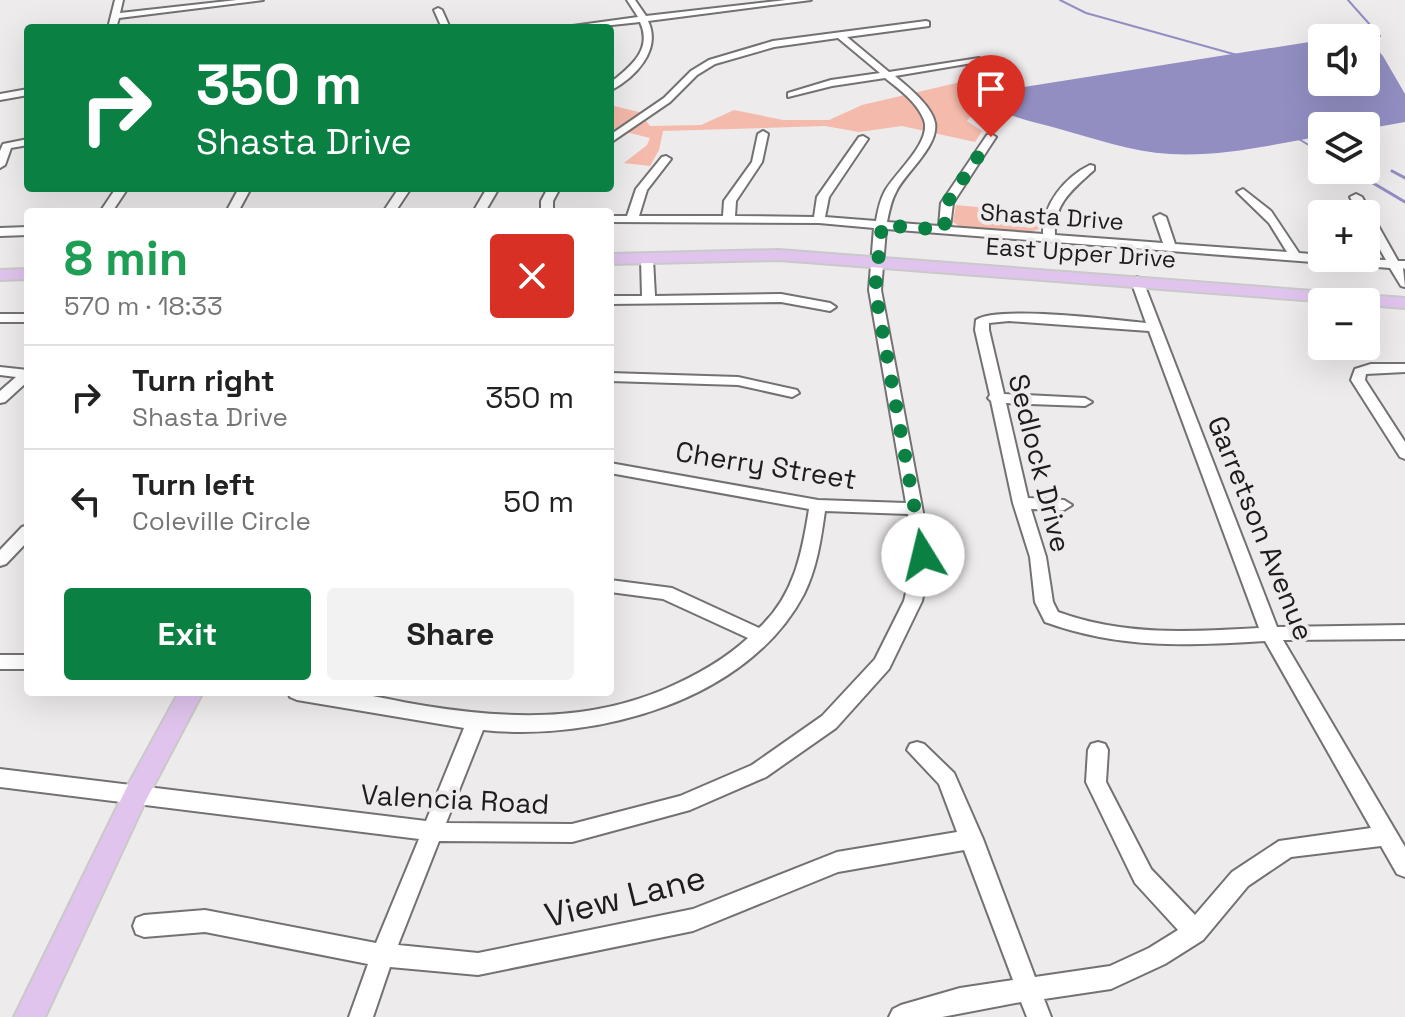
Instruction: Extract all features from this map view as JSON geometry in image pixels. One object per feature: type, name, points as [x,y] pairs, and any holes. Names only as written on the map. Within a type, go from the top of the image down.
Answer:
[{"type":"main road","name":"East Upper Drive","points":[[614,259],[779,255],[1405,303]]},
{"type":"main road","points":[[0,275],[24,274]]},
{"type":"main road","points":[[29,1017],[136,795],[189,696]]},
{"type":"street","points":[[113,24],[119,0]]},
{"type":"street","points":[[115,16],[259,0]]},
{"type":"street","points":[[614,85],[630,73],[649,49],[650,31],[646,18],[631,0]]},
{"type":"street","points":[[596,24],[807,0]]},
{"type":"street","points":[[438,10],[444,24]]},
{"type":"street","points":[[614,137],[667,100],[694,73],[712,62],[773,44],[926,24]]},
{"type":"street","name":"Valencia Road","points":[[0,778],[435,832],[572,833],[683,804],[759,771],[829,722],[882,664],[913,601],[923,555],[875,290],[882,225],[891,190],[930,133],[922,106],[840,35]]},
{"type":"street","points":[[791,95],[831,83],[979,61]]},
{"type":"street","points":[[0,97],[24,93]]},
{"type":"street","points":[[614,124],[628,127]]},
{"type":"street","points":[[729,219],[730,201],[757,162],[763,134]]},
{"type":"street","points":[[944,230],[947,203],[991,137]]},
{"type":"street","points":[[819,220],[823,197],[863,139]]},
{"type":"street","points":[[0,165],[7,146],[24,143]]},
{"type":"street","points":[[632,219],[642,189],[666,159]]},
{"type":"street","points":[[1049,239],[1047,220],[1051,205],[1090,168]]},
{"type":"street","points":[[1243,192],[1265,208],[1285,236],[1295,257]]},
{"type":"street","points":[[1160,217],[1171,248]]},
{"type":"street","name":"Shasta Drive","points":[[614,219],[819,220],[1400,265]]},
{"type":"street","points":[[0,232],[24,231]]},
{"type":"street","points":[[1380,235],[1400,265],[1405,283]]},
{"type":"street","points":[[647,259],[649,300]]},
{"type":"street","name":"Garretson Avenue","points":[[1137,281],[1271,635],[1384,836],[1405,867]]},
{"type":"street","points":[[614,300],[781,298],[830,307]]},
{"type":"street","name":"Sedlock Drive","points":[[1154,327],[1009,317],[983,320],[982,330],[995,398],[1038,557],[1044,602],[1051,617],[1077,628],[1152,637],[1254,638],[1271,635]]},
{"type":"street","points":[[0,318],[24,318]]},
{"type":"street","points":[[1405,368],[1371,368],[1360,372],[1358,380],[1405,454]]},
{"type":"street","points":[[0,371],[24,374]]},
{"type":"street","points":[[614,377],[738,381],[792,393]]},
{"type":"street","points":[[0,399],[24,378]]},
{"type":"street","points":[[995,398],[1085,402]]},
{"type":"street","name":"Cherry Street","points":[[614,469],[818,505],[915,509]]},
{"type":"street","points":[[1021,503],[1064,505]]},
{"type":"street","points":[[323,696],[477,720],[560,724],[634,709],[702,682],[762,637],[789,604],[808,567],[818,505]]},
{"type":"street","points":[[0,560],[24,535]]},
{"type":"street","points":[[614,586],[666,593],[762,637]]},
{"type":"street","points":[[1271,635],[1405,632]]},
{"type":"street","points":[[0,662],[24,662]]},
{"type":"street","points":[[361,1017],[382,955],[435,832],[477,720]]},
{"type":"street","points":[[917,750],[947,779],[1039,1017]]},
{"type":"street","points":[[1098,750],[1096,782],[1143,876],[1195,932]]},
{"type":"street","points":[[901,1017],[960,1000],[1111,977],[1157,956],[1195,932],[1240,879],[1287,848],[1384,836]]},
{"type":"street","name":"View Lane","points":[[144,926],[205,921],[382,955],[478,964],[693,920],[837,862],[972,839]]},
{"type":"shaded area","points":[[1308,42],[1308,96],[1380,96],[1380,53],[1405,94],[1405,122],[1380,126],[1380,112],[1308,112],[1308,139],[1227,152],[1170,154],[1127,148],[1024,120],[995,107],[979,94]]},
{"type":"shaded area","points":[[1004,72],[1021,85],[963,95],[984,113],[971,116],[967,121],[982,131],[975,142],[902,126],[859,132],[825,126],[663,131],[659,150],[650,166],[624,163],[647,145],[650,138],[614,129],[614,106],[639,112],[650,126],[701,125],[734,110],[783,120],[829,120],[862,105]]},
{"type":"shaded area","points":[[956,205],[1039,213],[1039,229],[1030,232],[961,227],[953,222]]},
{"type":"waterway","points":[[1060,0],[1086,13],[1237,55]]},
{"type":"waterway","points":[[1348,0],[1369,24]]},
{"type":"waterway","points":[[1297,138],[1308,145]]},
{"type":"waterway","points":[[1392,171],[1405,178]]},
{"type":"waterway","points":[[1375,184],[1405,202]]},
{"type":"route","points":[[923,555],[875,290],[882,225],[944,230],[943,215],[947,203],[991,137]]}]
